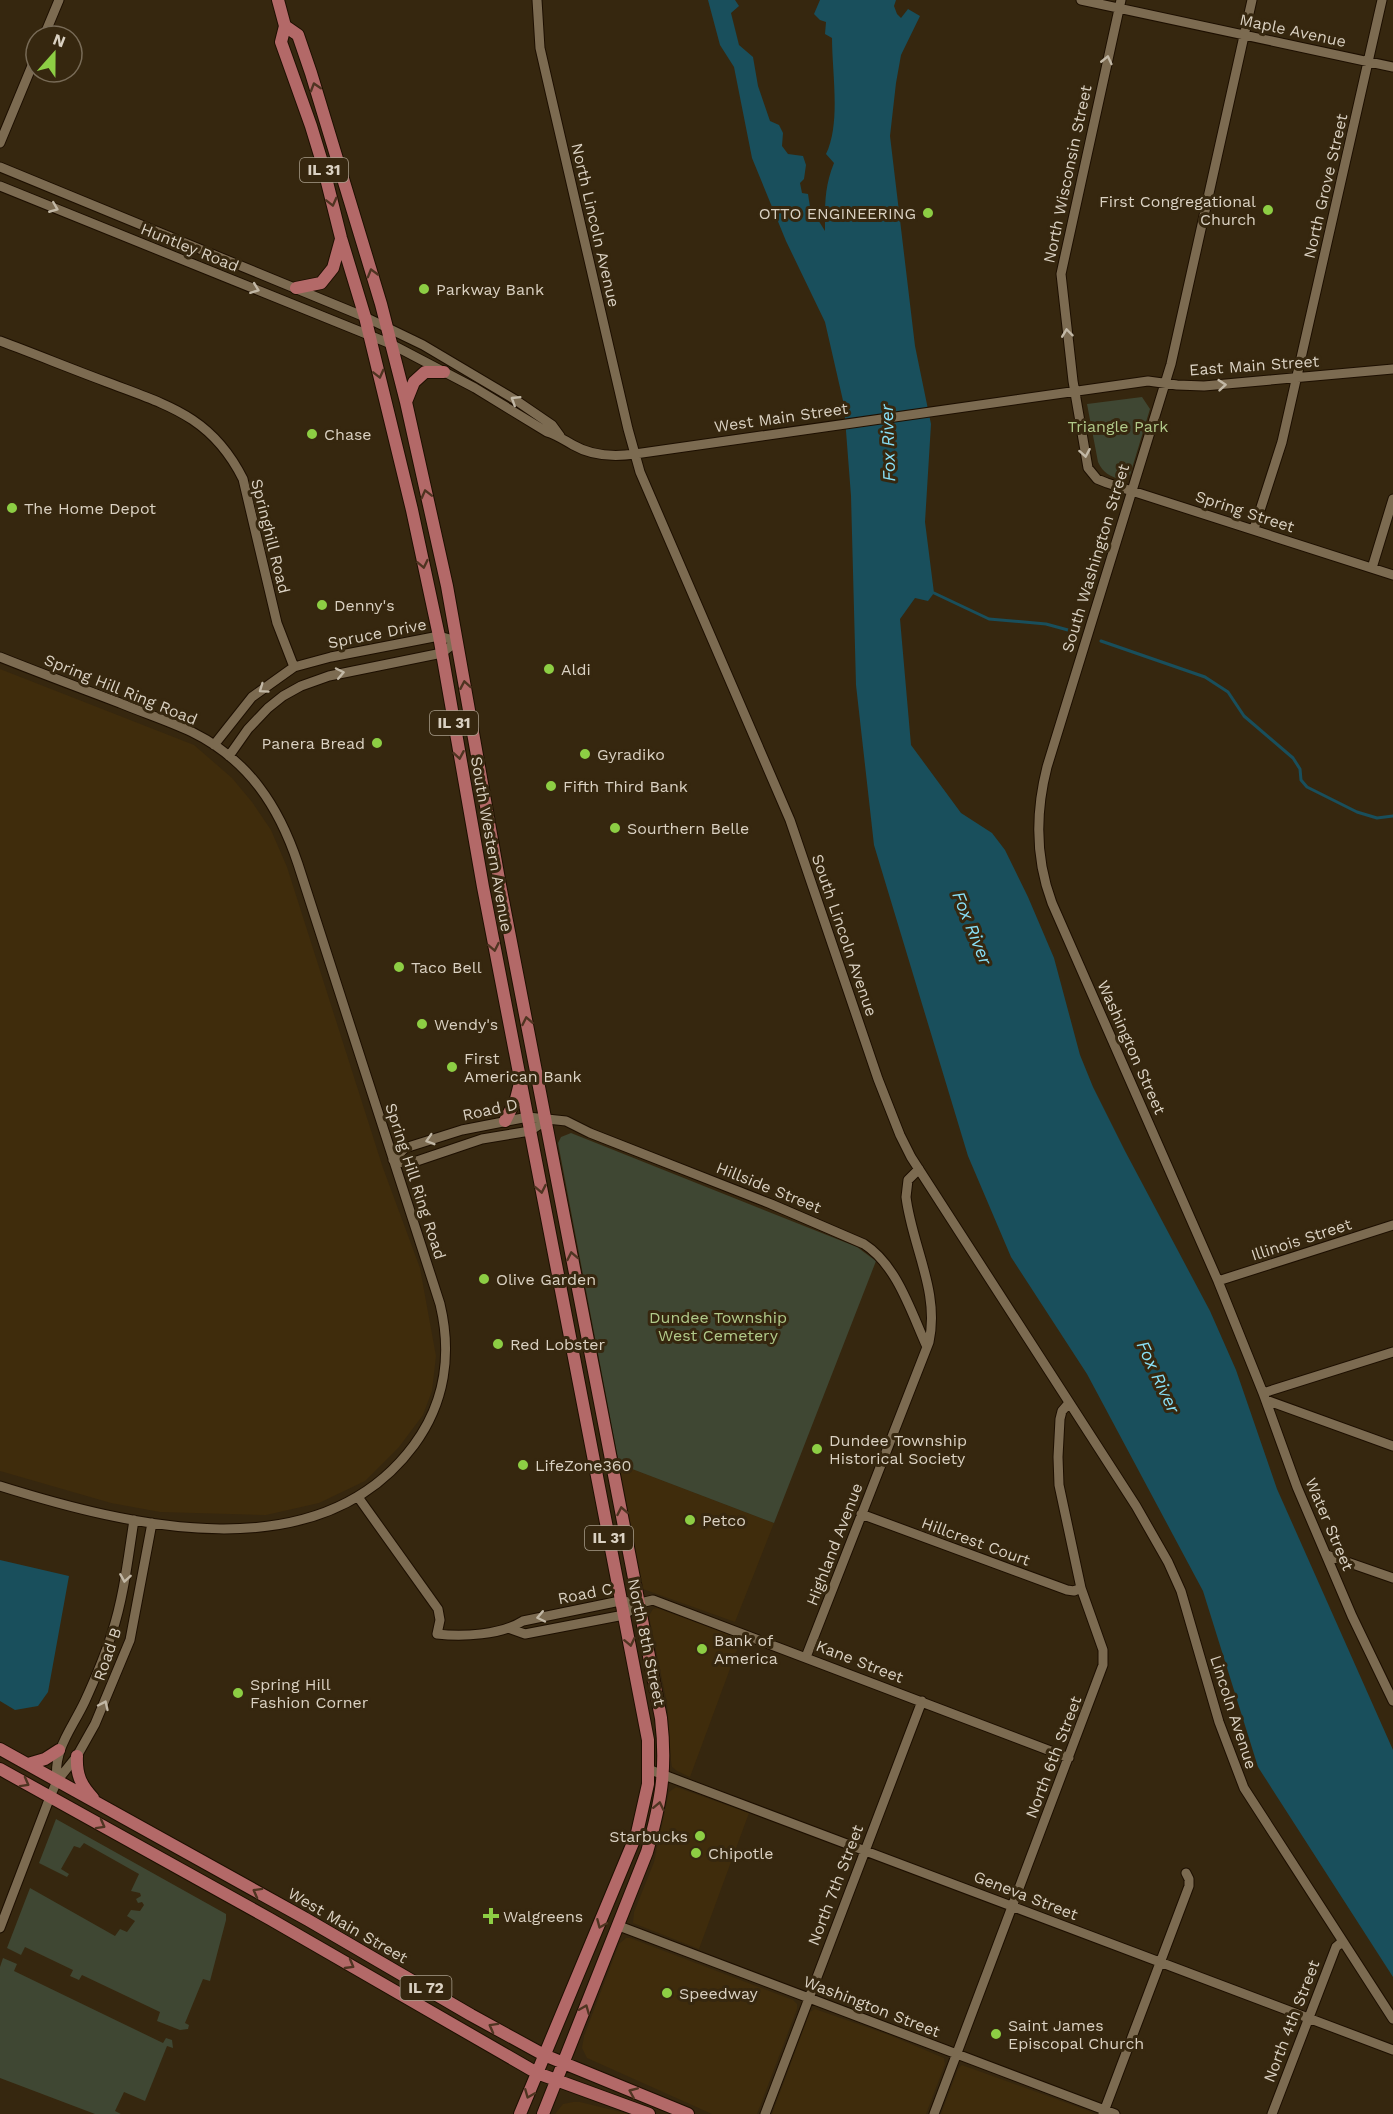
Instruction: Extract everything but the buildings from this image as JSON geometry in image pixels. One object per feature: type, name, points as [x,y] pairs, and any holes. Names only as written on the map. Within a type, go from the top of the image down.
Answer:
[{"type":"main road","name":"IL 31","points":[[278,0],[285,26],[281,42],[314,135],[365,317]]},
{"type":"main road","name":"South Western Avenue","points":[[285,26],[298,35],[356,220],[388,329],[406,402],[457,641],[500,885],[546,1120]]},
{"type":"main road","points":[[296,288],[321,283],[333,268],[341,238]]},
{"type":"main road","name":"South Western Avenue","points":[[365,317],[408,492],[439,636],[483,887],[530,1131]]},
{"type":"main road","points":[[406,402],[414,382],[425,372],[444,372]]},
{"type":"main road","points":[[505,1121],[516,1099],[520,1080]]},
{"type":"main road","name":"North 8th Street","points":[[543,2114],[647,1852],[656,1821],[665,1759],[661,1718],[640,1603],[546,1120]]},
{"type":"main road","name":"North 8th Street","points":[[530,1131],[648,1740],[644,1809],[633,1845],[537,2073]]},
{"type":"main road","points":[[588,1425],[604,1422]]},
{"type":"main road","name":"West Main Street","points":[[0,1749],[308,1920],[544,2055],[688,2114]]},
{"type":"main road","points":[[28,1764],[45,1759],[59,1750]]},
{"type":"main road","points":[[77,1756],[77,1773],[80,1782],[98,1803]]},
{"type":"main road","name":"West Main Street","points":[[0,1769],[270,1919],[537,2073],[649,2114]]},
{"type":"main road","name":"IL 31","points":[[520,2114],[537,2073]]},
{"type":"street","points":[[49,24],[59,0]]},
{"type":"street","name":"North Lincoln Avenue","points":[[537,0],[540,48],[550,96],[635,454]]},
{"type":"street","name":"Maple Avenue","points":[[1081,0],[1120,4],[1244,35],[1393,67]]},
{"type":"street","name":"South Washington Street","points":[[1055,742],[1171,364],[1252,0]]},
{"type":"street","name":"North Grove Street","points":[[1254,529],[1279,453],[1382,0]]},
{"type":"street","name":"North Wisconsin Street","points":[[1090,472],[1085,456],[1075,391],[1061,266],[1120,4]]},
{"type":"street","points":[[0,143],[24,84]]},
{"type":"street","name":"Huntley Road","points":[[0,167],[365,317]]},
{"type":"street","name":"Huntley Road","points":[[0,186],[369,334]]},
{"type":"street","name":"West Main Street","points":[[365,317],[423,345],[514,399],[552,425],[560,436],[571,444],[590,452],[615,455],[635,454],[1011,400]]},
{"type":"street","name":"West Main Street","points":[[369,334],[444,372],[547,432],[560,436]]},
{"type":"street","name":"Springhill Road","points":[[0,341],[178,410],[209,432],[223,446],[243,479],[277,623],[294,667]]},
{"type":"street","name":"East Main Street","points":[[1011,400],[1148,381],[1197,386],[1393,369]]},
{"type":"street","name":"South Lincoln Avenue","points":[[635,454],[657,513],[790,820],[890,1112],[902,1139],[1069,1403]]},
{"type":"street","name":"Spring Street","points":[[1090,472],[1102,481],[1393,575]]},
{"type":"street","points":[[1372,568],[1393,499]]},
{"type":"street","name":"Spruce Drive","points":[[214,745],[252,697],[294,667],[363,650],[439,636],[457,641]]},
{"type":"street","name":"Spruce Drive","points":[[229,756],[248,729],[268,708],[301,686],[329,676],[442,653],[457,641]]},
{"type":"street","name":"Spring Hill Ring Road","points":[[0,657],[177,726],[214,745],[257,783],[271,802],[292,848],[443,1319],[447,1344],[445,1371],[435,1409],[418,1440],[394,1468],[358,1497],[323,1514],[276,1525],[211,1528],[152,1523],[78,1508],[0,1486]]},
{"type":"street","name":"Washington Street","points":[[1055,742],[1042,784],[1038,813],[1038,847],[1047,888],[1248,1355]]},
{"type":"street","name":"Road D","points":[[393,1160],[405,1148],[462,1130],[528,1117],[546,1120]]},
{"type":"street","name":"Road D","points":[[393,1160],[408,1164],[482,1139],[530,1131],[546,1120]]},
{"type":"street","name":"Hillside Street","points":[[546,1120],[566,1121],[590,1133],[771,1204],[864,1244],[876,1252],[888,1266],[927,1347]]},
{"type":"street","name":"Highland Avenue","points":[[806,1657],[927,1347],[932,1326],[930,1299],[906,1197],[909,1179],[919,1169]]},
{"type":"street","name":"Illinois Street","points":[[1218,1281],[1393,1225]]},
{"type":"street","points":[[1265,1396],[1393,1352]]},
{"type":"street","name":"Water Street","points":[[1248,1355],[1297,1486],[1365,1643],[1393,1701]]},
{"type":"street","points":[[1265,1396],[1393,1446]]},
{"type":"street","name":"North 6th Street","points":[[934,2114],[1104,1662],[1103,1650],[1081,1588],[1058,1476],[1060,1416],[1069,1403]]},
{"type":"street","name":"Lincoln Avenue","points":[[1069,1403],[1136,1506],[1177,1580],[1219,1722],[1244,1788],[1393,2019]]},
{"type":"street","name":"Road C","points":[[358,1497],[438,1609],[440,1620],[437,1634],[459,1636],[512,1629],[523,1621],[620,1601],[640,1603]]},
{"type":"street","name":"Hillcrest Court","points":[[861,1514],[1067,1590],[1074,1591],[1081,1588]]},
{"type":"street","name":"Road B","points":[[57,1781],[59,1750],[84,1703],[113,1631],[121,1599],[134,1520]]},
{"type":"street","name":"Road B","points":[[0,1928],[57,1781],[77,1756],[108,1698],[130,1640],[152,1523]]},
{"type":"street","points":[[1326,1555],[1393,1578]]},
{"type":"street","name":"Kane Street","points":[[640,1603],[651,1599],[662,1602],[1069,1758]]},
{"type":"street","name":"Road C","points":[[512,1629],[525,1634],[624,1615],[640,1603]]},
{"type":"street","name":"North 7th Street","points":[[765,2114],[922,1701]]},
{"type":"street","name":"Geneva Street","points":[[648,1768],[1393,2050]]},
{"type":"street","points":[[1104,2112],[1188,1887],[1189,1879],[1186,1873]]},
{"type":"street","name":"Washington Street","points":[[619,1926],[1104,2112],[1115,2114]]},
{"type":"street","name":"North 4th Street","points":[[1272,2114],[1336,1947],[1342,1942]]},
{"type":"shaded area","points":[[0,669],[194,745],[232,778],[252,802],[271,830],[287,867],[383,1168],[420,1268],[436,1356],[432,1391],[423,1415],[399,1447],[365,1481],[319,1503],[266,1515],[160,1512],[111,1503],[0,1471]]},
{"type":"shaded area","points":[[619,1464],[774,1523],[735,1622],[643,1589]]},
{"type":"shaded area","points":[[657,1608],[741,1639],[690,1777],[672,1767],[667,1703],[650,1621],[650,1614],[653,1609]]},
{"type":"shaded area","points":[[676,1787],[749,1813],[699,1949],[633,1923],[634,1912],[654,1862],[669,1792]]},
{"type":"shaded area","points":[[626,1938],[793,2000],[797,2004],[757,2114],[712,2114],[587,2058],[582,2048],[584,2036],[619,1944]]},
{"type":"shaded area","points":[[815,2009],[889,2035],[944,2058],[945,2064],[926,2114],[772,2114],[810,2012]]},
{"type":"shaded area","points":[[962,2065],[1093,2114],[941,2114],[958,2069]]},
{"type":"shaded area","points":[[573,2102],[629,2114],[555,2114],[563,2104]]},
{"type":"green space","name":"Triangle Park","points":[[1142,397],[1150,409],[1130,475],[1121,480],[1107,474],[1098,462],[1087,404]]},
{"type":"green space","name":"Dundee Township West Cemetery","points":[[571,1133],[857,1247],[876,1261],[774,1523],[619,1464],[558,1143],[561,1137]]},
{"type":"green space","points":[[56,1819],[226,1914],[210,1981],[203,1979],[185,2023],[189,2025],[188,2029],[180,2030],[157,2021],[160,2012],[82,1975],[79,1980],[70,1976],[73,1970],[25,1947],[21,1955],[7,1948],[30,1888],[115,1936],[120,1929],[127,1932],[135,1921],[127,1916],[131,1910],[140,1911],[144,1905],[142,1902],[138,1903],[136,1899],[141,1896],[140,1893],[131,1891],[139,1874],[84,1843],[80,1848],[74,1846],[61,1869],[69,1874],[67,1877],[39,1863]]},
{"type":"green space","points":[[3,1958],[17,1964],[14,1971],[163,2043],[166,2038],[172,2040],[173,2048],[167,2046],[145,2101],[124,2092],[115,2111],[121,2114],[95,2114],[0,2078],[0,1967]]},
{"type":"water","name":"Fox River","points":[[708,0],[735,0],[739,6],[731,13],[739,45],[753,57],[758,86],[770,121],[779,125],[783,133],[782,146],[788,154],[803,156],[806,165],[804,179],[800,183],[802,193],[808,194],[810,207],[825,231],[827,189],[834,163],[826,154],[831,142],[835,98],[832,38],[825,34],[826,22],[814,14],[820,0],[896,0],[894,6],[901,18],[908,9],[920,16],[901,55],[890,136],[915,346],[931,424],[925,522],[934,593],[928,601],[915,598],[900,619],[911,745],[961,813],[992,833],[1005,850],[1028,897],[1054,958],[1080,1055],[1093,1087],[1210,1311],[1236,1370],[1277,1489],[1393,1750],[1393,1977],[1258,1767],[1203,1591],[1087,1374],[1011,1257],[968,1156],[874,845],[856,685],[851,496],[844,405],[825,322],[786,241],[752,158],[734,67],[720,45]]},
{"type":"water","points":[[0,1560],[69,1576],[48,1692],[38,1706],[15,1710],[0,1701]]},
{"type":"waterway","points":[[934,593],[989,619],[1046,624],[1079,633]]},
{"type":"waterway","points":[[1101,641],[1205,677],[1228,692],[1244,716],[1293,758],[1300,769],[1301,780],[1307,787],[1357,812],[1377,818],[1393,816]]},
{"type":"place","name":"First Congregational Church","points":[[1268,210]]},
{"type":"place","name":"OTTO ENGINEERING","points":[[928,213]]},
{"type":"place","name":"Parkway Bank","points":[[424,289]]},
{"type":"place","name":"Chase","points":[[312,434]]},
{"type":"place","name":"The Home Depot","points":[[12,508]]},
{"type":"place","name":"Denny's","points":[[322,605]]},
{"type":"place","name":"Aldi","points":[[549,669]]},
{"type":"place","name":"Panera Bread","points":[[377,743]]},
{"type":"place","name":"Gyradiko","points":[[585,754]]},
{"type":"place","name":"Fifth Third Bank","points":[[551,786]]},
{"type":"place","name":"Sourthern Belle","points":[[615,828]]},
{"type":"place","name":"Taco Bell","points":[[399,967]]},
{"type":"place","name":"Wendy's","points":[[422,1024]]},
{"type":"place","name":"First American Bank","points":[[452,1067]]},
{"type":"place","name":"Olive Garden","points":[[484,1279]]},
{"type":"place","name":"Red Lobster","points":[[498,1344]]},
{"type":"place","name":"Dundee Township Historical Society","points":[[817,1449]]},
{"type":"place","name":"LifeZone360","points":[[523,1465]]},
{"type":"place","name":"Petco","points":[[690,1520]]},
{"type":"place","name":"Bank of America","points":[[702,1649]]},
{"type":"place","name":"Spring Hill Fashion Corner","points":[[238,1693]]},
{"type":"place","name":"Starbucks","points":[[700,1836]]},
{"type":"place","name":"Chipotle","points":[[696,1853]]},
{"type":"place","name":"Walgreens","points":[[491,1916]]},
{"type":"place","name":"Speedway","points":[[667,1993]]},
{"type":"place","name":"Saint James Episcopal Church","points":[[996,2034]]}]
